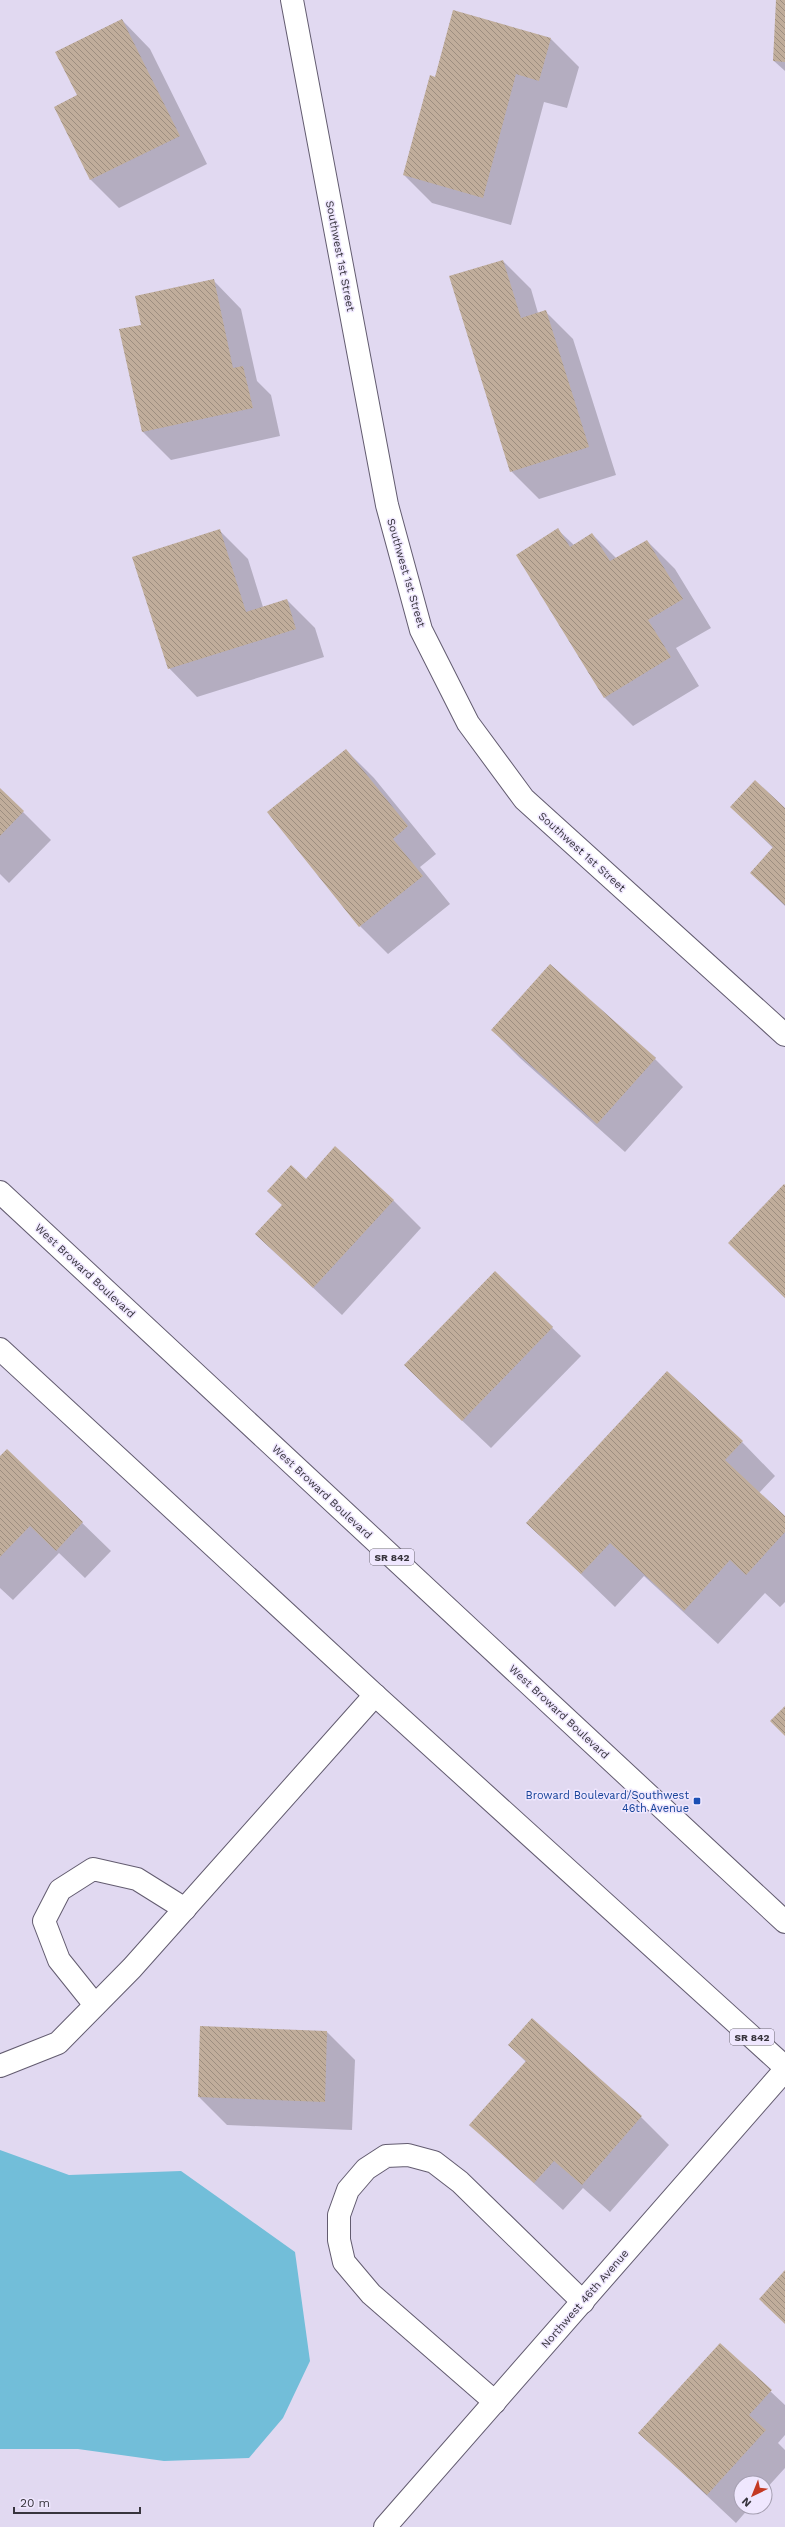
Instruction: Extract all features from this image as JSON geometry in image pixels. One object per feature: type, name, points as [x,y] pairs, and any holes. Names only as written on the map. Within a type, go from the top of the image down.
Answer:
[{"type":"main road","name":"Southwest 1st Street","points":[[292,0],[387,505],[421,630],[468,723],[524,799],[785,1035]]},
{"type":"main road","name":"West Broward Boulevard","points":[[0,1192],[785,1922]]},
{"type":"main road","name":"SR 842","points":[[0,1349],[375,1695],[785,2067]]},
{"type":"main road","points":[[0,2066],[58,2043],[95,2006],[184,1909],[375,1695]]},
{"type":"main road","points":[[95,2006],[59,1960],[44,1921],[60,1890],[93,1869],[137,1879],[184,1909]]},
{"type":"main road","name":"Northwest 46th Avenue","points":[[385,2527],[785,2070]]},
{"type":"main road","points":[[495,2402],[371,2294],[344,2262],[339,2240],[339,2215],[348,2190],[366,2169],[386,2156],[408,2155],[434,2162],[460,2182],[582,2302]]},
{"type":"water","points":[[0,2150],[69,2175],[181,2171],[295,2252],[310,2361],[283,2418],[249,2458],[164,2461],[78,2449],[0,2449]]},
{"type":"building","points":[[776,0],[785,0],[785,62],[773,61]]},
{"type":"building","points":[[453,10],[551,38],[539,81],[516,74],[483,198],[403,175],[430,75],[435,77]]},
{"type":"building","points":[[122,19],[180,136],[90,180],[54,107],[77,95],[55,52]]},
{"type":"building","points":[[503,260],[521,318],[546,310],[589,447],[510,472],[449,276]]},
{"type":"building","points":[[214,279],[233,368],[243,366],[253,408],[142,432],[119,329],[141,325],[135,296]]},
{"type":"building","points":[[558,528],[570,547],[592,533],[610,561],[647,540],[683,599],[648,620],[671,657],[604,698],[516,555]]},
{"type":"building","points":[[220,529],[246,612],[287,599],[296,629],[168,669],[132,557]]},
{"type":"building","points":[[346,749],[408,826],[393,839],[423,876],[359,927],[267,812]]},
{"type":"building","points":[[755,780],[785,808],[785,905],[750,873],[773,847],[730,807]]},
{"type":"building","points":[[0,788],[24,811],[0,836]]},
{"type":"building","points":[[550,964],[656,1058],[597,1124],[491,1030]]},
{"type":"building","points":[[335,1146],[394,1200],[313,1288],[255,1234],[282,1205],[267,1191],[291,1165],[306,1179]]},
{"type":"building","points":[[784,1184],[785,1185],[785,1298],[728,1243]]},
{"type":"building","points":[[495,1271],[553,1327],[462,1421],[404,1365]]},
{"type":"building","points":[[667,1371],[743,1441],[725,1460],[785,1516],[785,1532],[746,1575],[730,1560],[684,1611],[610,1543],[581,1574],[526,1523]]},
{"type":"building","points":[[7,1449],[83,1522],[56,1551],[30,1526],[0,1557],[0,1456]]},
{"type":"building","points":[[785,1706],[785,1736],[770,1721]]},
{"type":"building","points":[[532,2018],[642,2116],[582,2185],[554,2161],[534,2183],[469,2125],[526,2061],[508,2045]]},
{"type":"building","points":[[200,2026],[327,2031],[325,2102],[198,2097]]},
{"type":"building","points":[[785,2270],[785,2324],[759,2299]]},
{"type":"building","points":[[720,2343],[772,2390],[749,2415],[766,2430],[707,2495],[638,2433]]},
{"type":"place","name":"Broward Boulevard/Southwest 46th Avenue","points":[[697,1801]]}]
